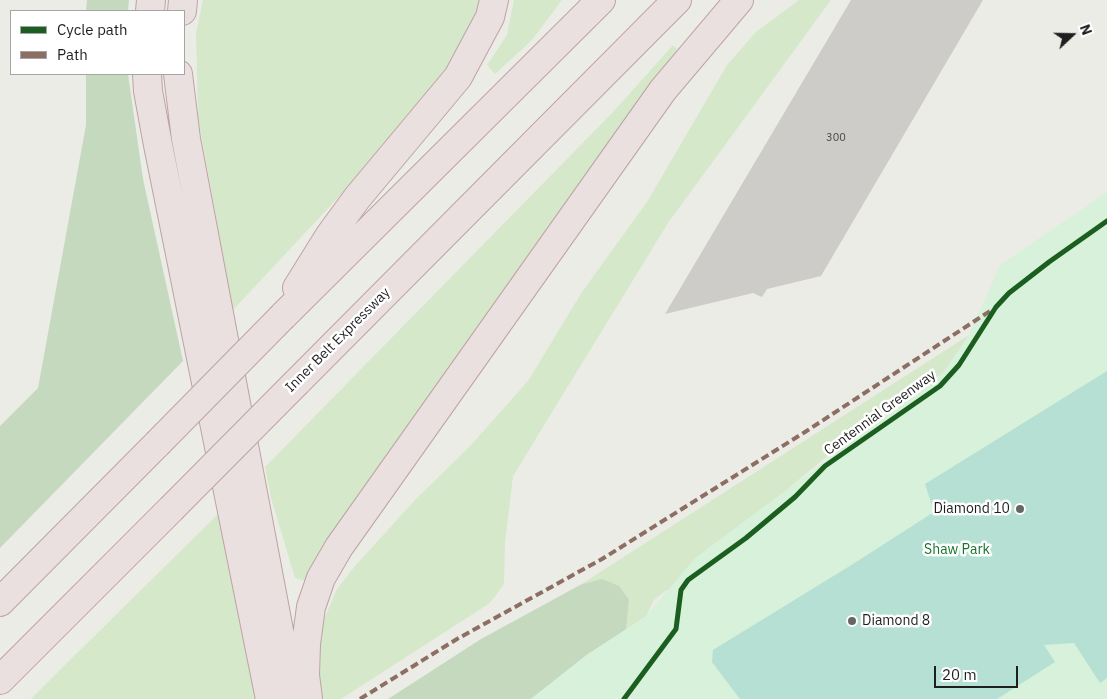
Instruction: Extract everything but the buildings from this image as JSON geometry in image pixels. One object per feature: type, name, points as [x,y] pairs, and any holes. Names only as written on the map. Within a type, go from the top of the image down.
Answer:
[{"type":"highway","points":[[284,316],[303,276],[330,235],[458,77],[490,17],[494,0]]},
{"type":"highway","points":[[0,602],[601,0]]},
{"type":"highway","name":"Inner Belt Expressway","points":[[0,680],[677,0]]},
{"type":"highway","points":[[308,699],[305,675],[306,644],[311,607],[321,578],[338,547],[663,90],[739,0]]},
{"type":"highway","points":[[147,75],[148,91],[158,145],[270,699]]},
{"type":"highway","points":[[178,75],[186,139],[281,641],[295,699]]},
{"type":"green space","points":[[87,0],[129,0],[128,10],[86,10]]},
{"type":"green space","points":[[203,0],[481,0],[472,36],[418,112],[233,310],[198,118],[196,33]]},
{"type":"green space","points":[[514,0],[562,0],[532,40],[495,74],[487,65],[507,35]]},
{"type":"green space","points":[[799,0],[831,0],[668,223],[513,476],[505,543],[504,584],[490,603],[341,699],[318,699],[317,651],[325,617],[337,589],[355,566],[414,501],[471,445],[528,381],[582,292],[647,202],[727,65],[756,32]]},
{"type":"green space","points":[[673,45],[680,52],[639,105],[354,503],[314,565],[307,581],[295,578],[271,498],[265,467],[614,111]]},
{"type":"green space","points":[[86,75],[128,75],[143,179],[183,361],[0,548],[0,426],[38,388],[86,125]]},
{"type":"green space","name":"Shaw Park","points":[[1107,192],[1107,699],[531,699],[588,654],[646,616],[695,558],[943,373],[969,335],[1000,265]]},
{"type":"green space","points":[[969,335],[943,373],[848,439],[790,487],[760,517],[678,586],[665,591],[654,600],[646,616],[626,631],[629,601],[580,585]]},
{"type":"green space","points":[[1107,371],[1107,678],[1100,683],[1074,643],[1044,645],[1055,662],[997,699],[740,699],[712,662],[713,650],[934,512],[925,484]]},
{"type":"green space","points":[[218,514],[258,699],[31,699],[70,660]]},
{"type":"green space","points":[[602,579],[619,586],[629,600],[626,631],[588,654],[531,699],[388,699],[481,639],[580,585]]},
{"type":"marked path","points":[[360,699],[457,639],[602,559],[805,432],[990,311]]},
{"type":"cycle path","name":"Centennial Greenway","points":[[624,699],[676,629],[681,590],[688,580],[746,538],[795,497],[825,466],[940,386],[959,365],[996,307],[1009,293],[1107,221]]},
{"type":"place","name":"Diamond 10","points":[[1020,509]]},
{"type":"place","name":"Diamond 8","points":[[852,621]]}]
